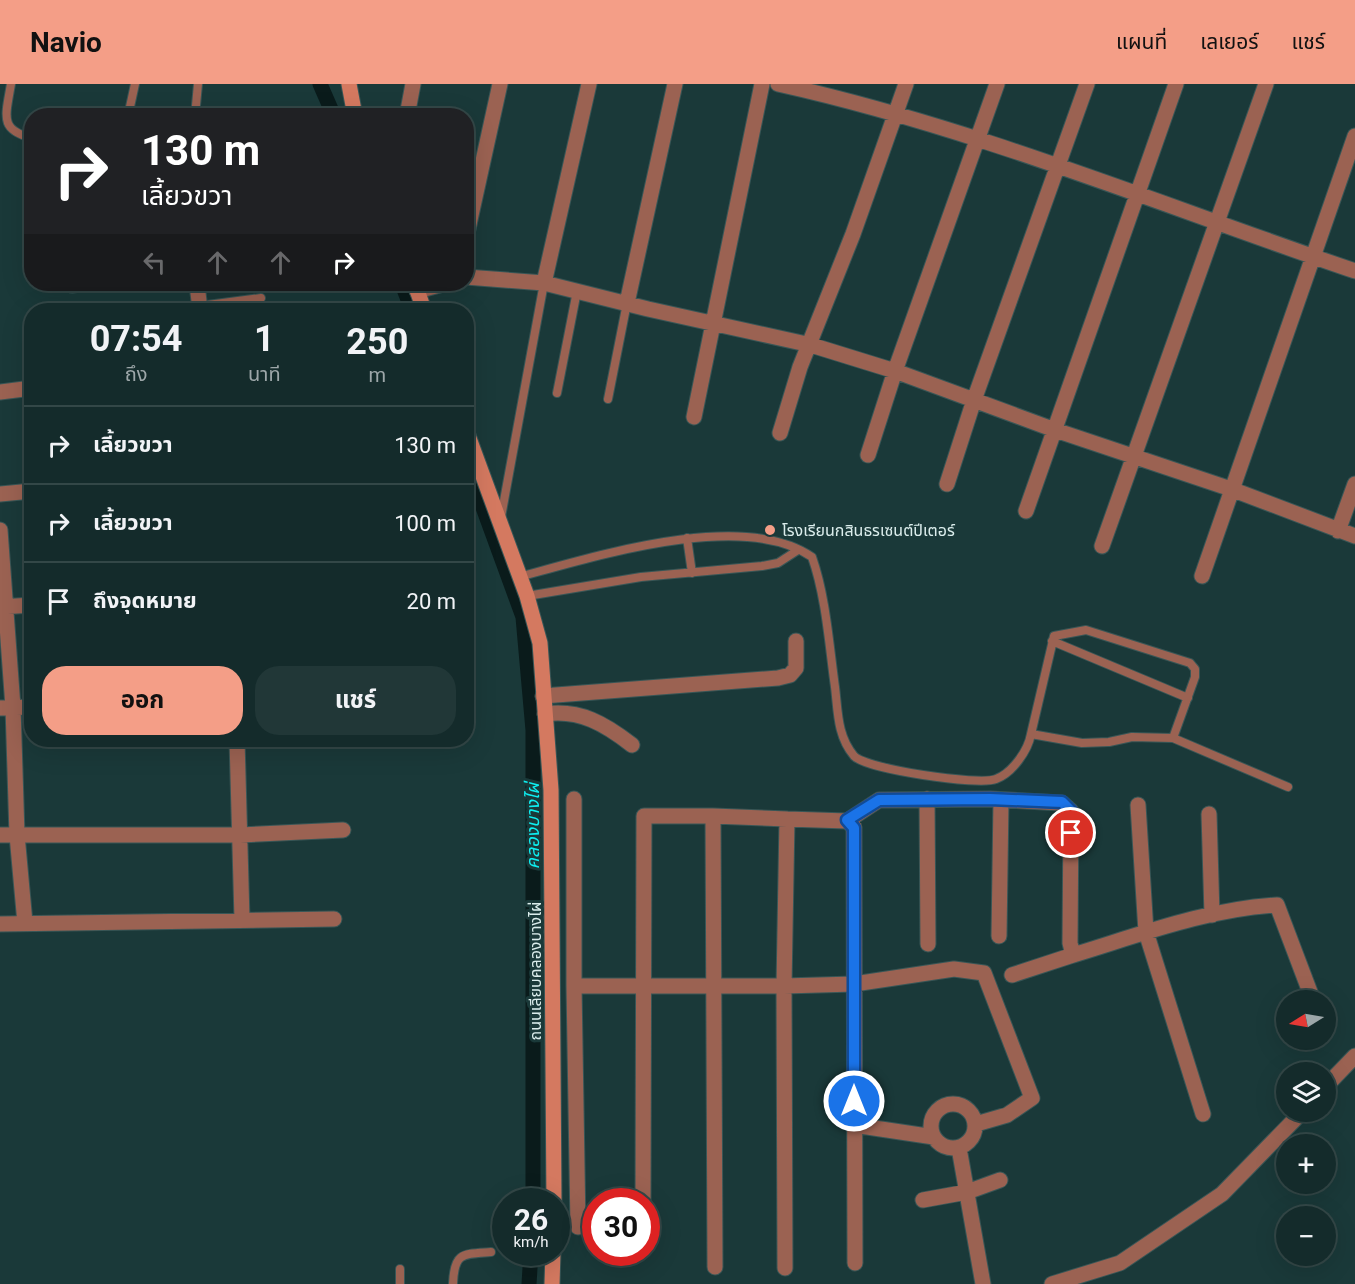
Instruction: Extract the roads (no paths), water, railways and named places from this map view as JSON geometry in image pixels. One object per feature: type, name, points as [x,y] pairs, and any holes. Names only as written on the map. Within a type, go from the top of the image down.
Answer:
[{"type":"street","points":[[349,84],[354,108]]},
{"type":"street","points":[[408,108],[413,84]]},
{"type":"street","points":[[474,202],[500,84]]},
{"type":"street","points":[[544,283],[589,84]]},
{"type":"street","points":[[627,303],[675,84]]},
{"type":"street","points":[[694,417],[762,84]]},
{"type":"street","points":[[778,84],[847,92],[896,112],[979,138],[1355,271]]},
{"type":"street","points":[[780,433],[800,367],[811,345],[906,84]]},
{"type":"street","points":[[868,455],[894,371],[997,84]]},
{"type":"street","points":[[947,484],[974,400],[1087,84]]},
{"type":"street","points":[[1026,511],[1176,84]]},
{"type":"street","points":[[1102,546],[1266,84]]},
{"type":"street","points":[[1202,576],[1355,136]]},
{"type":"street","points":[[474,278],[544,283],[811,345],[894,371],[1054,430],[1231,489],[1355,536]]},
{"type":"street","points":[[0,392],[24,389]]},
{"type":"street","name":"ถนนเลียบคลองบางไผ่","points":[[474,464],[500,524],[527,596],[540,643],[551,790],[554,1188]]},
{"type":"street","points":[[1338,531],[1355,484]]},
{"type":"street","points":[[0,494],[24,492]]},
{"type":"street","points":[[0,530],[7,708],[25,923]]},
{"type":"street","points":[[3,606],[24,605]]},
{"type":"street","points":[[543,696],[778,678],[790,675],[796,668],[796,641]]},
{"type":"street","points":[[7,708],[24,707]]},
{"type":"street","points":[[545,714],[582,714],[609,727],[632,744]]},
{"type":"street","points":[[237,747],[242,919]]},
{"type":"street","points":[[574,799],[578,1227]]},
{"type":"street","points":[[927,799],[928,944]]},
{"type":"street","points":[[643,1188],[644,816],[847,820],[879,800],[1062,802],[1071,811],[1070,943],[1073,955]]},
{"type":"street","points":[[999,936],[1001,800]]},
{"type":"street","points":[[1138,805],[1146,933],[1203,1114]]},
{"type":"street","points":[[1209,814],[1212,915]]},
{"type":"street","points":[[713,816],[715,1267]]},
{"type":"street","points":[[785,1268],[784,986],[787,819]]},
{"type":"street","points":[[847,820],[854,828],[855,1263]]},
{"type":"street","points":[[0,836],[240,835],[343,830]]},
{"type":"street","points":[[1012,975],[1212,915],[1253,906],[1277,905],[1309,990]]},
{"type":"street","points":[[0,924],[334,919]]},
{"type":"street","points":[[574,986],[854,984],[954,969],[984,973],[1032,1098],[1007,1115],[976,1124]]},
{"type":"street","points":[[1336,1076],[1355,1056]]},
{"type":"street","points":[[949,1104],[963,1106],[970,1110],[976,1124],[972,1139],[959,1148],[944,1146],[934,1137],[931,1130],[933,1116],[937,1110],[949,1104]]},
{"type":"street","points":[[1052,1284],[1120,1263],[1222,1194],[1292,1122]]},
{"type":"street","points":[[854,1125],[934,1137]]},
{"type":"street","points":[[959,1148],[983,1284]]},
{"type":"street","points":[[923,1200],[967,1192],[1000,1180]]},
{"type":"street","points":[[552,1284],[553,1266]]},
{"type":"lane","points":[[11,84],[4,122],[11,134],[24,136]]},
{"type":"lane","points":[[130,108],[135,84]]},
{"type":"lane","points":[[196,108],[198,84]]},
{"type":"lane","points":[[500,524],[544,283]]},
{"type":"lane","points":[[557,393],[577,291]]},
{"type":"lane","points":[[230,303],[261,298]]},
{"type":"lane","points":[[608,399],[627,303]]},
{"type":"lane","points":[[519,577],[654,542],[687,538],[774,541],[812,557],[839,726],[854,756],[864,763],[884,769],[960,780],[993,781],[1005,775],[1029,745],[1052,641],[1057,634],[1086,630],[1190,663],[1195,669],[1195,677],[1173,738]]},
{"type":"lane","points":[[687,538],[692,573]]},
{"type":"lane","points":[[527,596],[641,577],[778,563],[798,550]]},
{"type":"lane","points":[[1052,641],[1188,698]]},
{"type":"lane","points":[[1031,734],[1082,743],[1109,742],[1132,737],[1173,738],[1288,787]]},
{"type":"lane","points":[[453,1284],[454,1266],[459,1257],[491,1252]]},
{"type":"lane","points":[[400,1269],[400,1284]]},
{"type":"waterway","name":"คลองบางไผ่","points":[[320,84],[330,108]]},
{"type":"waterway","name":"คลองบางไผ่","points":[[405,291],[409,303]]},
{"type":"waterway","name":"คลองบางไผ่","points":[[474,483],[523,617],[533,730],[533,1188]]},
{"type":"waterway","name":"คลองบางไผ่","points":[[529,1284],[530,1266]]},
{"type":"place","name":"โรงเรียนกสินธรเซนต์ปีเตอร์","points":[[770,530]]}]
